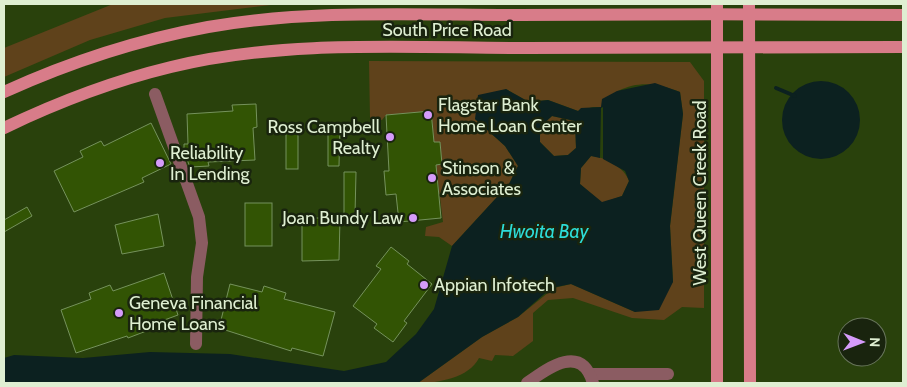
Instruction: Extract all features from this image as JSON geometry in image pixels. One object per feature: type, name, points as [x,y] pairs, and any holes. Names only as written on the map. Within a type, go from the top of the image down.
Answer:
[{"type":"main road","name":"South Price Road","points":[[4,92],[47,72],[97,54],[154,38],[209,26],[266,19],[321,16],[717,9],[903,15]]},
{"type":"main road","name":"West Queen Creek Road","points":[[717,9],[717,383]]},
{"type":"main road","points":[[749,9],[750,383]]},
{"type":"main road","name":"South Price Road","points":[[4,128],[80,94],[173,66],[269,52],[344,48],[903,47]]},
{"type":"street","points":[[155,94],[199,217],[202,243],[197,277],[196,344]]},
{"type":"street","points":[[527,383],[551,365],[566,361],[575,362],[592,379],[668,374]]},
{"type":"shaded area","points":[[113,4],[335,4],[271,5],[165,18],[90,40],[4,77],[4,48]]},
{"type":"shaded area","points":[[369,61],[690,62],[704,81],[704,308],[682,307],[664,320],[632,318],[573,298],[548,300],[533,313],[533,341],[513,356],[495,355],[492,361],[479,358],[474,365],[461,375],[435,382],[418,383],[482,337],[518,317],[554,288],[571,284],[635,312],[673,282],[670,226],[683,114],[680,92],[657,85],[634,85],[616,92],[601,107],[578,111],[548,100],[529,102],[506,89],[475,119],[505,146],[518,166],[509,184],[452,246],[439,237],[425,236],[426,227],[443,222],[436,165],[442,164],[440,142],[429,143],[429,140],[434,140],[431,111],[386,115],[382,120],[370,118]]},
{"type":"shaded area","points":[[552,116],[575,121],[576,148],[568,155],[554,156],[540,142],[540,127]]},
{"type":"shaded area","points":[[591,156],[602,158],[613,164],[627,176],[629,181],[622,196],[602,203],[580,184],[581,168]]},
{"type":"water","points":[[821,81],[836,84],[848,93],[857,105],[860,120],[857,135],[848,147],[836,156],[821,159],[806,156],[794,147],[785,135],[782,120],[785,105],[794,93],[806,84]]},
{"type":"water","name":"Hwoita Bay","points":[[655,83],[680,92],[683,114],[670,226],[673,282],[659,310],[635,312],[571,284],[551,288],[518,317],[482,337],[418,383],[4,383],[4,358],[14,355],[83,358],[150,352],[230,354],[344,371],[386,362],[416,334],[434,309],[452,246],[509,184],[518,166],[505,146],[475,119],[478,95],[506,89],[529,102],[548,100],[578,111],[581,108],[601,107],[602,99],[617,91]],"holes":[[[603,107],[603,159],[625,171],[629,181],[622,196],[602,202],[580,184],[581,168],[591,156],[600,158],[601,108]],[[552,116],[575,121],[576,148],[568,155],[554,156],[540,142],[540,127]]]},
{"type":"building","points":[[256,104],[257,127],[253,128],[255,160],[208,162],[209,166],[190,167],[184,152],[184,144],[188,144],[187,114],[233,111],[232,105]]},
{"type":"building","points":[[431,111],[434,142],[440,142],[442,164],[436,165],[441,218],[399,222],[396,194],[386,195],[384,171],[389,171],[386,115]]},
{"type":"building","points":[[151,123],[171,164],[142,178],[144,182],[74,212],[54,171],[83,157],[80,151],[101,141],[104,146]]},
{"type":"building","points":[[328,124],[340,124],[339,166],[328,166]]},
{"type":"building","points":[[286,126],[298,126],[298,169],[286,169]]},
{"type":"building","points":[[344,172],[356,172],[355,215],[344,215]]},
{"type":"building","points":[[245,203],[272,203],[272,246],[245,246]]},
{"type":"building","points":[[27,207],[32,216],[4,232],[4,220]]},
{"type":"building","points":[[158,214],[164,246],[122,254],[115,225]]},
{"type":"building","points":[[302,218],[340,218],[339,260],[302,261]]},
{"type":"building","points":[[391,247],[409,261],[407,264],[432,284],[404,321],[407,323],[393,342],[374,328],[377,324],[353,306],[381,269],[376,266]]},
{"type":"building","name":"Geneva Financial Home Loans","points":[[164,273],[178,315],[148,326],[149,330],[128,338],[127,336],[76,353],[61,310],[91,299],[89,293],[110,285],[113,291]]},
{"type":"building","points":[[230,284],[262,292],[264,286],[286,293],[284,299],[335,312],[323,356],[292,348],[291,351],[219,328]]},
{"type":"waterway","points":[[776,88],[795,96]]},
{"type":"place","name":"Flagstar Bank Home Loan Center","points":[[428,115]]},
{"type":"place","name":"Ross Campbell Realty","points":[[390,137]]},
{"type":"place","name":"Reliability In Lending","points":[[160,163]]},
{"type":"place","name":"Stinson & Associates","points":[[432,178]]},
{"type":"place","name":"Joan Bundy Law","points":[[413,218]]},
{"type":"place","name":"Appian Infotech","points":[[424,285]]},
{"type":"place","name":"Geneva Financial Home Loans","points":[[119,313]]}]
